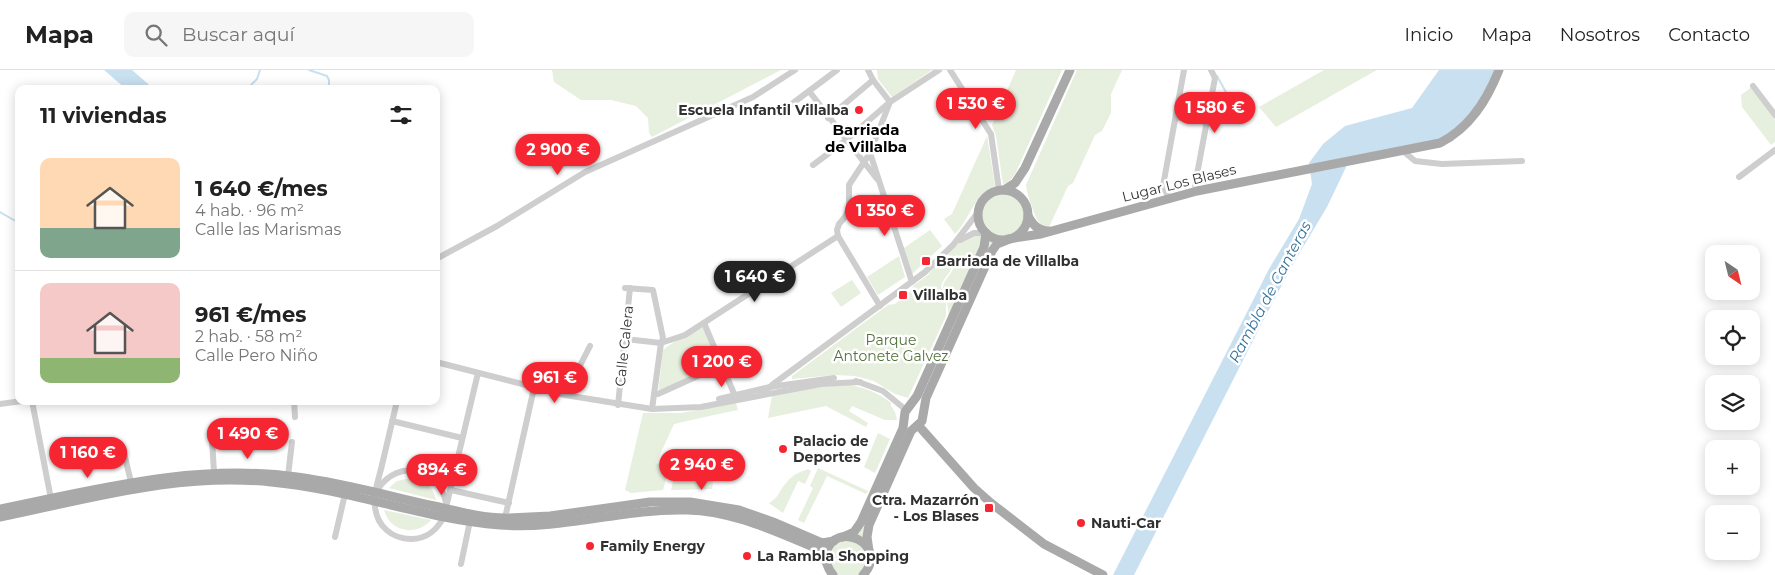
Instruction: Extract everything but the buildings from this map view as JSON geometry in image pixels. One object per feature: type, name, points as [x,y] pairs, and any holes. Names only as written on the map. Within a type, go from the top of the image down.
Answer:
[{"type":"main road","points":[[863,575],[869,566],[870,559],[867,537],[869,525],[911,431],[922,420],[926,398],[992,251],[997,244],[1016,236],[1027,224],[1027,208],[1020,185],[1025,168],[1070,70]]},
{"type":"main road","name":"Lugar Los Blases","points":[[1007,239],[1022,238],[1056,230],[1197,190],[1440,143],[1462,129],[1482,104],[1498,70]]},
{"type":"main road","points":[[1007,239],[995,238],[986,233],[980,223],[979,211],[981,203],[986,197],[1015,183],[1025,168]]},
{"type":"main road","points":[[1002,190],[1015,193],[1024,200]]},
{"type":"main road","points":[[1028,216],[1040,230],[1047,232],[1056,230]]},
{"type":"main road","points":[[445,513],[507,518],[550,516],[667,501],[690,502],[739,510],[822,543],[834,541],[852,533],[858,526],[903,428],[904,414],[917,396],[985,244],[986,233]]},
{"type":"main road","points":[[907,409],[914,406],[918,407],[923,414]]},
{"type":"main road","points":[[905,420],[909,424],[918,424],[974,488],[990,503],[1044,544],[1103,575]]},
{"type":"main road","points":[[0,509],[131,482],[214,472],[254,472],[288,476],[346,494],[375,497]]},
{"type":"main road","points":[[0,517],[152,485],[198,480],[313,483],[445,513],[470,521],[500,525],[529,526],[653,510],[704,511],[737,517],[816,549],[830,570]]},
{"type":"main road","points":[[843,537],[858,539],[869,551]]},
{"type":"main road","points":[[830,570],[827,551],[834,541]]},
{"type":"street","points":[[440,257],[477,238],[585,172],[760,93],[795,70]]},
{"type":"street","points":[[781,112],[837,70]]},
{"type":"street","points":[[868,70],[873,80],[890,102]]},
{"type":"street","points":[[813,165],[845,141],[890,102],[940,70]]},
{"type":"street","points":[[950,70],[991,134],[1002,190]]},
{"type":"street","points":[[1169,198],[1163,186],[1184,70]]},
{"type":"street","points":[[1197,190],[1195,185],[1215,78],[1211,70]]},
{"type":"street","points":[[828,118],[873,80]]},
{"type":"street","points":[[1753,86],[1775,114]]},
{"type":"street","points":[[809,91],[845,141],[880,184]]},
{"type":"street","points":[[880,306],[838,236],[837,230],[849,208],[849,185],[870,153],[890,102]]},
{"type":"street","points":[[1176,117],[1206,122]]},
{"type":"street","points":[[1739,177],[1775,150]]},
{"type":"street","points":[[1403,151],[1415,161],[1442,164],[1522,162]]},
{"type":"street","points":[[870,153],[912,282]]},
{"type":"street","points":[[440,363],[565,395],[652,409],[701,407],[767,390],[925,272],[953,245],[979,211]]},
{"type":"street","points":[[953,245],[970,234],[986,233]]},
{"type":"street","points":[[625,339],[660,343],[685,335],[838,236]]},
{"type":"street","name":"Calle Calera","points":[[618,405],[625,339],[627,288],[653,290],[663,338],[660,343]]},
{"type":"street","points":[[704,323],[722,365],[733,398]]},
{"type":"street","points":[[652,409],[660,343]]},
{"type":"street","points":[[565,395],[590,346]]},
{"type":"street","points":[[654,394],[658,394],[722,365]]},
{"type":"street","points":[[396,405],[375,497],[376,515],[383,527],[396,537],[415,539],[430,534],[436,529],[445,513],[478,373]]},
{"type":"street","points":[[788,373],[788,379],[794,383]]},
{"type":"street","points":[[770,387],[835,378],[860,382],[883,391],[907,409]]},
{"type":"street","points":[[733,398],[821,384],[860,382]]},
{"type":"street","points":[[507,518],[508,503],[534,388]]},
{"type":"street","points":[[0,404],[15,402]]},
{"type":"street","points":[[33,405],[51,499]]},
{"type":"street","points":[[294,405],[295,417]]},
{"type":"street","points":[[392,421],[462,438]]},
{"type":"street","points":[[212,440],[214,472]]},
{"type":"street","points":[[288,476],[292,442]]},
{"type":"street","points":[[123,449],[131,482]]},
{"type":"street","points":[[375,497],[382,483],[393,474],[406,470],[420,471],[438,483],[444,495],[445,513]]},
{"type":"street","points":[[451,490],[508,503]]},
{"type":"street","points":[[335,537],[346,494]]},
{"type":"street","points":[[461,564],[470,521]]},
{"type":"green space","points":[[552,70],[781,70],[652,137],[649,133],[648,118],[636,106],[611,100],[581,100],[554,82]]},
{"type":"green space","points":[[877,70],[932,70],[892,97],[878,79]]},
{"type":"green space","points":[[1016,70],[1062,70],[1016,172],[1009,181],[1003,184],[996,136],[992,125]]},
{"type":"green space","points":[[1077,70],[1122,70],[1111,94],[1111,113],[1102,131],[1095,135],[1073,183],[1068,186],[1049,227],[1037,219],[1026,185]]},
{"type":"green space","points":[[1324,70],[1377,70],[1276,127],[1259,107]]},
{"type":"green space","points":[[1753,86],[1775,115],[1775,142],[1771,145],[1742,107],[1741,95]]},
{"type":"green space","points":[[987,136],[995,186],[977,201],[955,234],[944,219],[952,214]]},
{"type":"green space","points":[[999,190],[1018,195],[1026,203],[1028,208],[1027,224],[1019,235],[999,243],[960,322],[948,317],[943,286],[952,271],[954,263],[946,251],[960,239],[985,233],[980,220],[980,207],[986,197]]},
{"type":"green space","points":[[883,207],[890,230],[881,233],[878,222],[873,223],[869,215]]},
{"type":"green space","points":[[930,230],[942,246],[912,274],[904,248]]},
{"type":"green space","name":"Parque Antonete Galvez","points":[[945,253],[952,267],[941,286],[946,303],[946,316],[908,398],[895,394],[874,381],[855,376],[835,375],[792,379],[792,376],[888,305],[895,304],[910,292],[914,285],[928,275]]},
{"type":"green space","points":[[899,256],[905,277],[878,295],[867,277]]},
{"type":"green space","points":[[852,280],[861,293],[841,307],[831,293]]},
{"type":"green space","points":[[705,326],[722,365],[658,394],[663,350]]},
{"type":"green space","points":[[850,385],[882,396],[891,403],[897,420],[885,420],[852,406],[849,411],[868,423],[866,427],[826,406],[768,418],[772,396],[821,386]]},
{"type":"green space","points":[[736,403],[738,410],[674,424],[656,463],[669,467],[663,490],[631,493],[625,490],[643,413],[681,413]]},
{"type":"green space","points":[[878,433],[890,439],[875,473],[864,467]]},
{"type":"green space","points":[[818,468],[868,491],[866,494],[827,476],[804,523],[798,520],[813,488],[810,486]]},
{"type":"green space","points":[[676,469],[695,473],[696,470],[700,475],[713,481],[712,489],[671,490]]},
{"type":"green space","points":[[808,469],[811,471],[805,484],[798,481],[783,513],[769,503],[791,477]]},
{"type":"green space","points":[[411,478],[427,484],[433,491],[436,500],[389,488],[397,481]]},
{"type":"green space","points":[[384,510],[431,520],[418,529],[404,530],[392,523]]},
{"type":"green space","points":[[861,522],[869,525],[870,555],[863,575],[831,575],[829,548]]},
{"type":"water","points":[[104,70],[132,70],[149,85],[121,85]]},
{"type":"water","name":"Rambla de Canteras","points":[[1439,70],[1499,70],[1489,91],[1447,139],[1349,161],[1327,207],[1293,264],[1263,321],[1134,575],[1113,575],[1269,269],[1299,219],[1312,184],[1309,163],[1323,144],[1345,126],[1412,108]]},
{"type":"waterway","points":[[251,85],[257,79],[260,70]]},
{"type":"waterway","points":[[309,70],[327,76],[329,85]]},
{"type":"waterway","points":[[1217,76],[1227,94]]},
{"type":"waterway","points":[[0,212],[15,221]]},
{"type":"place","name":"Escuela Infantil Villalba","points":[[859,110]]},
{"type":"place","name":"Barriada de Villalba","points":[[926,261]]},
{"type":"place","name":"Villalba","points":[[903,295]]},
{"type":"place","name":"Palacio de Deportes","points":[[783,449]]},
{"type":"place","name":"Ctra. Mazarrón - Los Blases","points":[[989,508]]},
{"type":"place","name":"Nauti-Car","points":[[1081,523]]},
{"type":"place","name":"Family Energy","points":[[590,546]]},
{"type":"place","name":"La Rambla Shopping","points":[[747,556]]},
{"type":"district","name":"Barriada de Villalba","points":[[866,138]]}]
